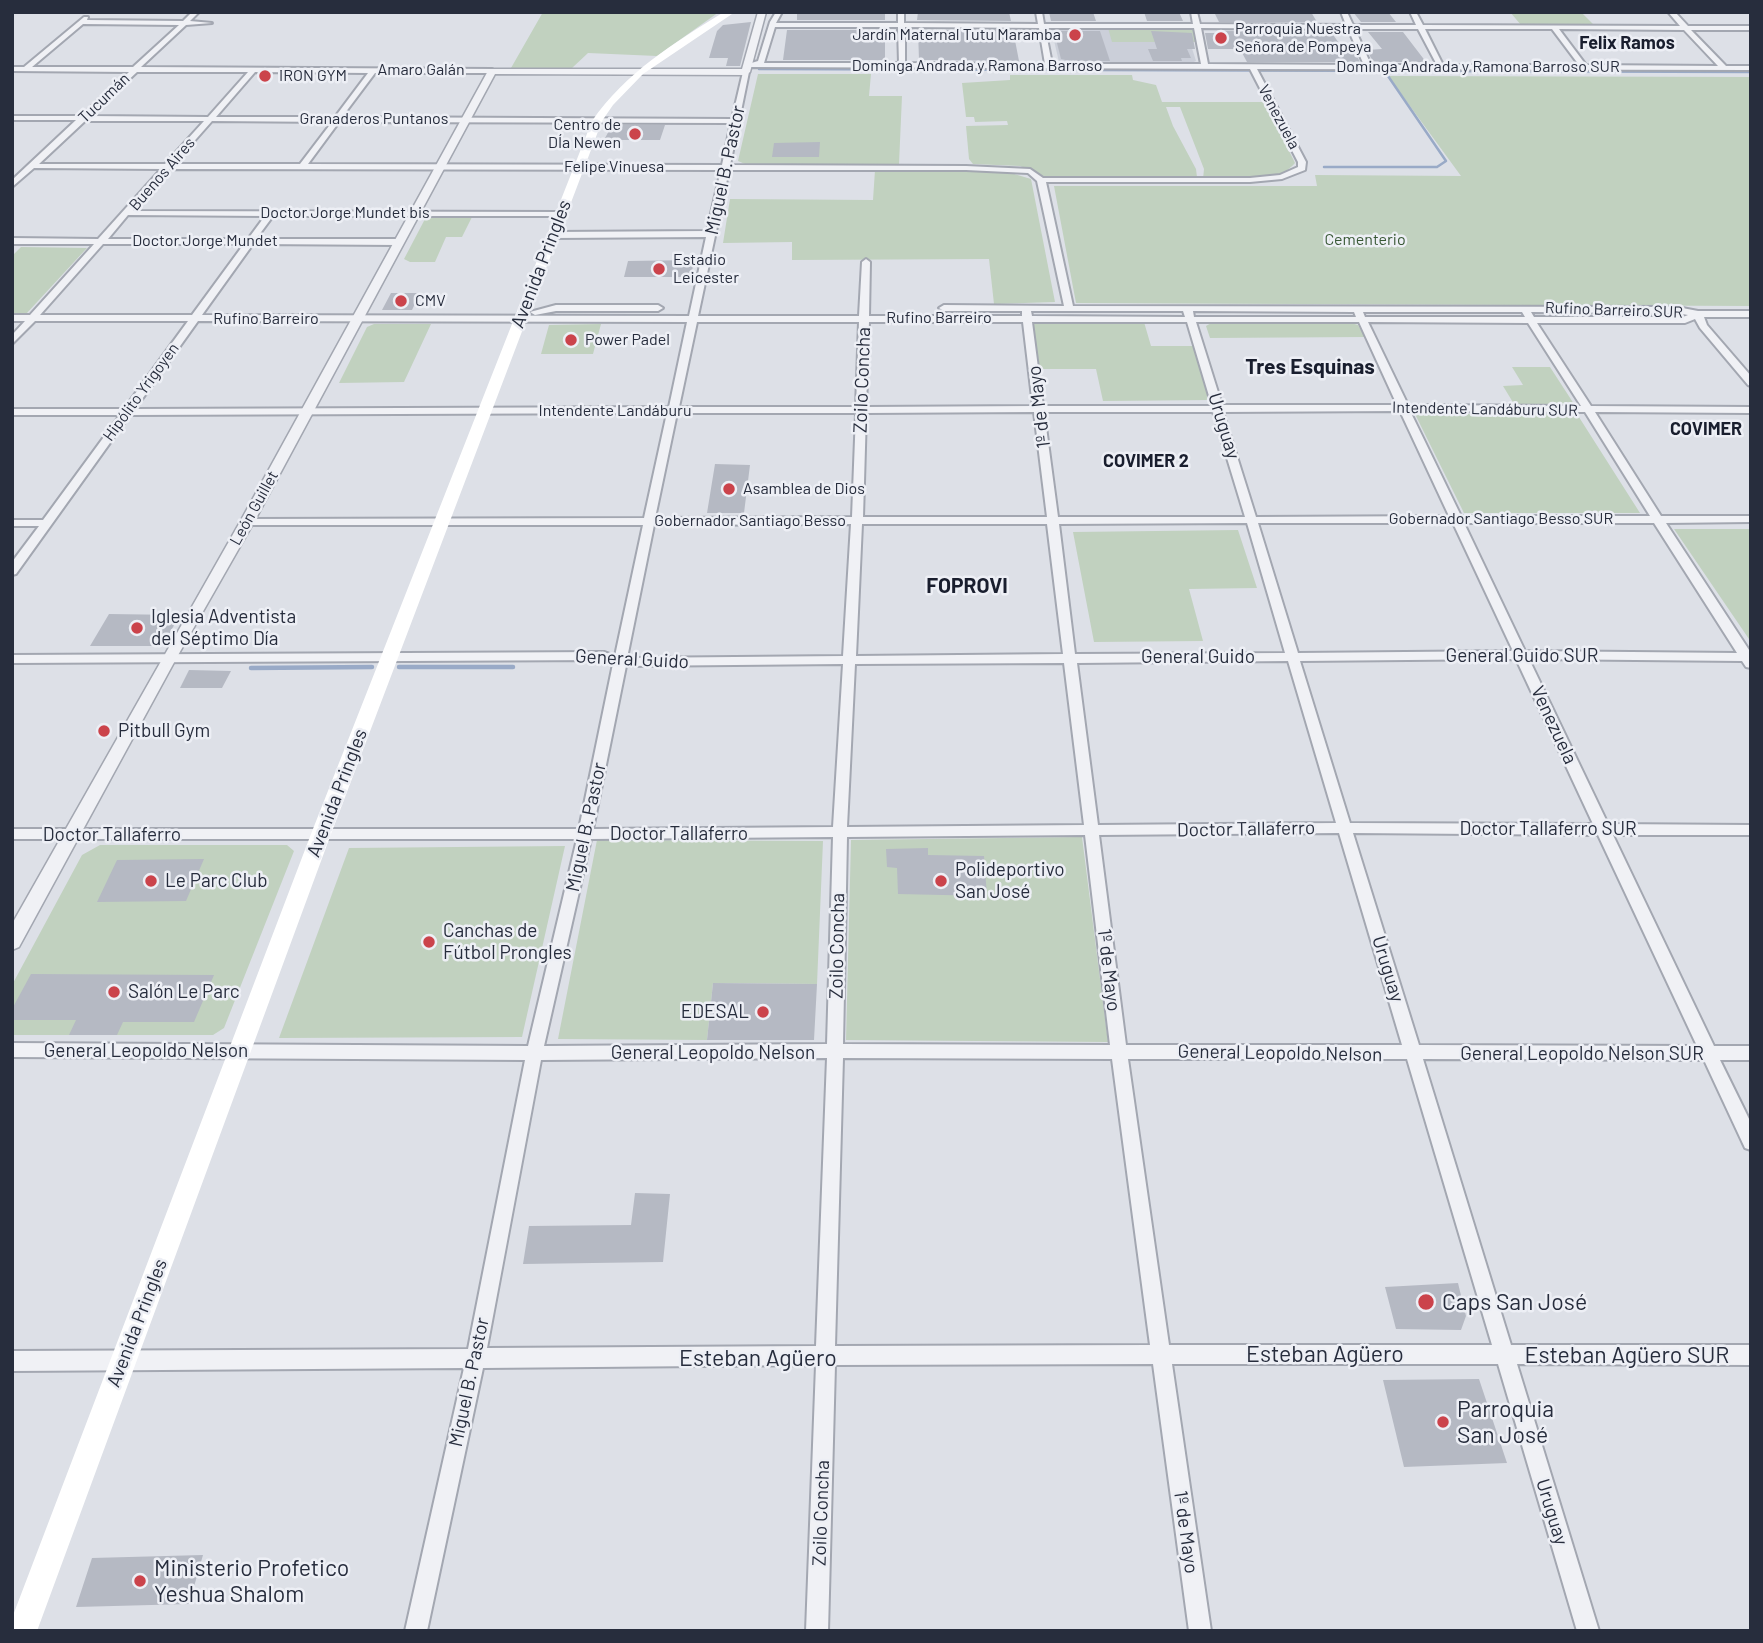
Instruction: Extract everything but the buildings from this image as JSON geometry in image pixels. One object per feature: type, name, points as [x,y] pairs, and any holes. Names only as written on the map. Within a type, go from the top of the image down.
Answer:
[{"type":"main road","name":"Avenida Pringles","points":[[22,1631],[321,834],[597,121],[618,91],[641,72],[730,12]]},
{"type":"street","points":[[26,69],[93,12]]},
{"type":"street","name":"Tucumán","points":[[12,185],[195,12]]},
{"type":"street","name":"Miguel B. Pastor","points":[[416,1631],[475,1359],[534,1053],[585,834],[649,521],[747,68],[762,12]]},
{"type":"street","name":"Miguel B. Pastor","points":[[747,68],[761,62],[772,25],[779,12]]},
{"type":"street","points":[[901,12],[902,66]]},
{"type":"street","points":[[1039,12],[1049,66]]},
{"type":"street","points":[[1194,12],[1205,67]]},
{"type":"street","points":[[1344,12],[1369,68]]},
{"type":"street","points":[[1413,12],[1441,67]]},
{"type":"street","points":[[1671,12],[1723,67]]},
{"type":"street","points":[[81,22],[209,23]]},
{"type":"street","points":[[772,25],[1751,28]]},
{"type":"street","points":[[1555,27],[1584,68]]},
{"type":"street","name":"Dominga Andrada y Ramona Barroso","points":[[747,68],[1205,67]]},
{"type":"street","name":"Dominga Andrada y Ramona Barroso SUR","points":[[1205,67],[1254,70],[1441,67],[1751,68]]},
{"type":"street","name":"Amaro Galán","points":[[12,69],[641,72],[747,68]]},
{"type":"street","name":"Buenos Aires","points":[[12,341],[254,69]]},
{"type":"street","points":[[303,166],[373,70]]},
{"type":"street","name":"Venezuela","points":[[1254,70],[1303,162]]},
{"type":"street","name":"León Guillet","points":[[12,942],[169,657],[247,522],[492,71]]},
{"type":"street","points":[[1380,75],[1751,74]]},
{"type":"street","name":"Granaderos Puntanos","points":[[12,118],[736,121]]},
{"type":"street","name":"Felipe Vinuesa","points":[[33,166],[1016,169],[1030,171],[1041,180],[1192,181],[1282,177],[1302,168],[1303,162]]},
{"type":"street","points":[[1041,180],[1069,308]]},
{"type":"street","name":"Doctor Jorge Mundet bis","points":[[128,213],[561,214]]},
{"type":"street","name":"Hipólito Yrigoyen","points":[[12,571],[271,213]]},
{"type":"street","points":[[553,235],[711,234]]},
{"type":"street","name":"Doctor Jorge Mundet","points":[[12,241],[397,242]]},
{"type":"street","name":"Zoilo Concha","points":[[817,1631],[827,1357],[839,833],[857,520],[866,262]]},
{"type":"street","name":"Rufino Barreiro","points":[[1028,313],[1069,308],[1188,313]]},
{"type":"street","points":[[1523,308],[1749,660]]},
{"type":"street","name":"Rufino Barreiro SUR","points":[[1188,313],[1359,313],[1523,308],[1677,310],[1698,314]]},
{"type":"street","name":"Rufino Barreiro","points":[[12,318],[520,318],[695,313],[1188,313]]},
{"type":"street","name":"1º de Mayo","points":[[1028,313],[1119,1052],[1200,1631]]},
{"type":"street","name":"Uruguay","points":[[1188,313],[1588,1631]]},
{"type":"street","name":"Venezuela","points":[[1359,313],[1751,1142]]},
{"type":"street","name":"Rufino Barreiro SUR","points":[[1359,313],[1530,319],[1685,320],[1698,314]]},
{"type":"street","points":[[1751,314],[1698,314],[1703,326],[1751,383]]},
{"type":"street","name":"Intendente Landáburu SUR","points":[[1218,409],[1751,411]]},
{"type":"street","name":"Intendente Landáburu","points":[[12,412],[1218,409]]},
{"type":"street","name":"Gobernador Santiago Besso SUR","points":[[1252,520],[1751,519]]},
{"type":"street","name":"Gobernador Santiago Besso","points":[[247,522],[1252,520]]},
{"type":"street","points":[[12,523],[46,523]]},
{"type":"street","name":"General Guido","points":[[12,659],[604,656],[620,662],[1293,657]]},
{"type":"street","name":"General Guido SUR","points":[[1293,657],[1521,656],[1749,660]]},
{"type":"street","name":"Doctor Tallaferro SUR","points":[[1345,828],[1751,830]]},
{"type":"street","name":"Doctor Tallaferro","points":[[12,834],[839,833],[1345,828]]},
{"type":"street","name":"General Leopoldo Nelson","points":[[12,1050],[1413,1054]]},
{"type":"street","name":"General Leopoldo Nelson SUR","points":[[1413,1054],[1751,1053]]},
{"type":"street","name":"Esteban Agüero","points":[[12,1361],[1504,1354]]},
{"type":"street","name":"Esteban Agüero SUR","points":[[1504,1354],[1751,1355]]},
{"type":"shaded area","points":[[1108,28],[1190,42],[1196,61],[1189,64],[1059,62],[1052,32],[1058,29]]},
{"type":"green space","points":[[543,12],[719,12],[657,56],[588,53],[571,69],[511,68]]},
{"type":"green space","points":[[1510,12],[1581,12],[1595,26],[1521,25]]},
{"type":"green space","points":[[1108,28],[1190,28],[1193,29],[1196,42],[1112,42]]},
{"type":"green space","points":[[758,74],[871,74],[869,96],[902,96],[899,164],[745,164],[738,161]]},
{"type":"green space","points":[[1010,75],[1132,75],[1133,80],[1156,85],[1162,102],[1265,102],[1295,163],[1287,170],[1265,178],[1203,179],[1204,169],[1180,107],[1166,107],[1196,169],[1197,177],[1193,179],[1062,180],[1046,177],[1020,166],[973,164],[969,159],[966,126],[1008,125],[1007,121],[975,122],[974,117],[966,117],[962,83],[1010,80]]},
{"type":"green space","name":"Cementerio","points":[[1388,76],[1751,77],[1751,306],[1076,303],[1054,186],[1317,186],[1315,175],[1461,176]]},
{"type":"green space","points":[[875,170],[1004,171],[1031,179],[1055,302],[994,304],[989,259],[792,260],[792,242],[723,243],[730,199],[873,200]]},
{"type":"green space","points":[[472,217],[462,237],[446,237],[435,262],[410,262],[404,259],[425,219]]},
{"type":"green space","points":[[21,247],[87,248],[26,314],[12,314],[12,256]]},
{"type":"green space","points":[[1032,322],[1144,322],[1151,346],[1193,346],[1211,400],[1103,401],[1096,369],[1040,369]]},
{"type":"green space","points":[[1213,322],[1347,322],[1358,325],[1365,337],[1210,338],[1206,326]]},
{"type":"green space","points":[[374,324],[431,324],[404,382],[339,383],[367,327]]},
{"type":"green space","name":"Power Padel","points":[[601,324],[593,354],[541,354],[549,325]]},
{"type":"green space","points":[[1512,367],[1550,367],[1574,404],[1514,404],[1503,386],[1523,385]]},
{"type":"green space","points":[[1415,414],[1577,414],[1640,513],[1464,513]]},
{"type":"green space","points":[[1674,529],[1751,529],[1751,642]]},
{"type":"green space","points":[[1238,530],[1257,588],[1189,589],[1203,641],[1094,642],[1073,532]]},
{"type":"green space","points":[[1082,837],[1108,1042],[846,1040],[851,840]]},
{"type":"green space","points":[[597,840],[823,841],[817,984],[713,983],[707,1040],[558,1039]]},
{"type":"green space","points":[[100,845],[287,845],[294,851],[224,1028],[213,1035],[12,1035],[12,985],[82,855]]},
{"type":"green space","name":"Canchas de Fútbol Prongles","points":[[565,846],[522,1037],[279,1038],[349,848]]},
{"type":"waterway","points":[[759,69],[1751,72]]},
{"type":"waterway","points":[[1324,167],[1437,167],[1446,161],[1388,76]]},
{"type":"waterway","points":[[251,668],[372,667]]},
{"type":"waterway","points":[[399,667],[513,667]]},
{"type":"place","name":"Jardín Maternal Tutu Maramba","points":[[1075,35]]},
{"type":"place","name":"Parroquia Nuestra Señora de Pompeya","points":[[1221,38]]},
{"type":"place","name":"IRON GYM","points":[[265,76]]},
{"type":"place","name":"Centro de DÍa Newen","points":[[635,134]]},
{"type":"place","name":"Estadio Leicester","points":[[659,269]]},
{"type":"place","name":"CMV","points":[[401,301]]},
{"type":"place","name":"Power Padel","points":[[571,340]]},
{"type":"place","name":"Asamblea de Dios","points":[[729,489]]},
{"type":"place","name":"Iglesia Adventista del Séptimo Día","points":[[137,628]]},
{"type":"place","name":"Pitbull Gym","points":[[104,731]]},
{"type":"place","name":"Le Parc Club","points":[[151,881]]},
{"type":"place","name":"Polideportivo San José","points":[[941,881]]},
{"type":"place","name":"Canchas de Fútbol Prongles","points":[[429,942]]},
{"type":"place","name":"Salón Le Parc","points":[[114,992]]},
{"type":"place","name":"EDESAL","points":[[763,1012]]},
{"type":"place","name":"Caps San José","points":[[1426,1302]]},
{"type":"place","name":"Parroquia San José","points":[[1443,1422]]},
{"type":"place","name":"Ministerio Profetico Yeshua Shalom","points":[[140,1581]]},
{"type":"district","name":"Felix Ramos","points":[[1627,43]]},
{"type":"district","name":"Tres Esquinas","points":[[1310,367]]},
{"type":"district","name":"COVIMER","points":[[1706,429]]},
{"type":"district","name":"COVIMER 2","points":[[1146,461]]},
{"type":"district","name":"FOPROVI","points":[[967,586]]}]
